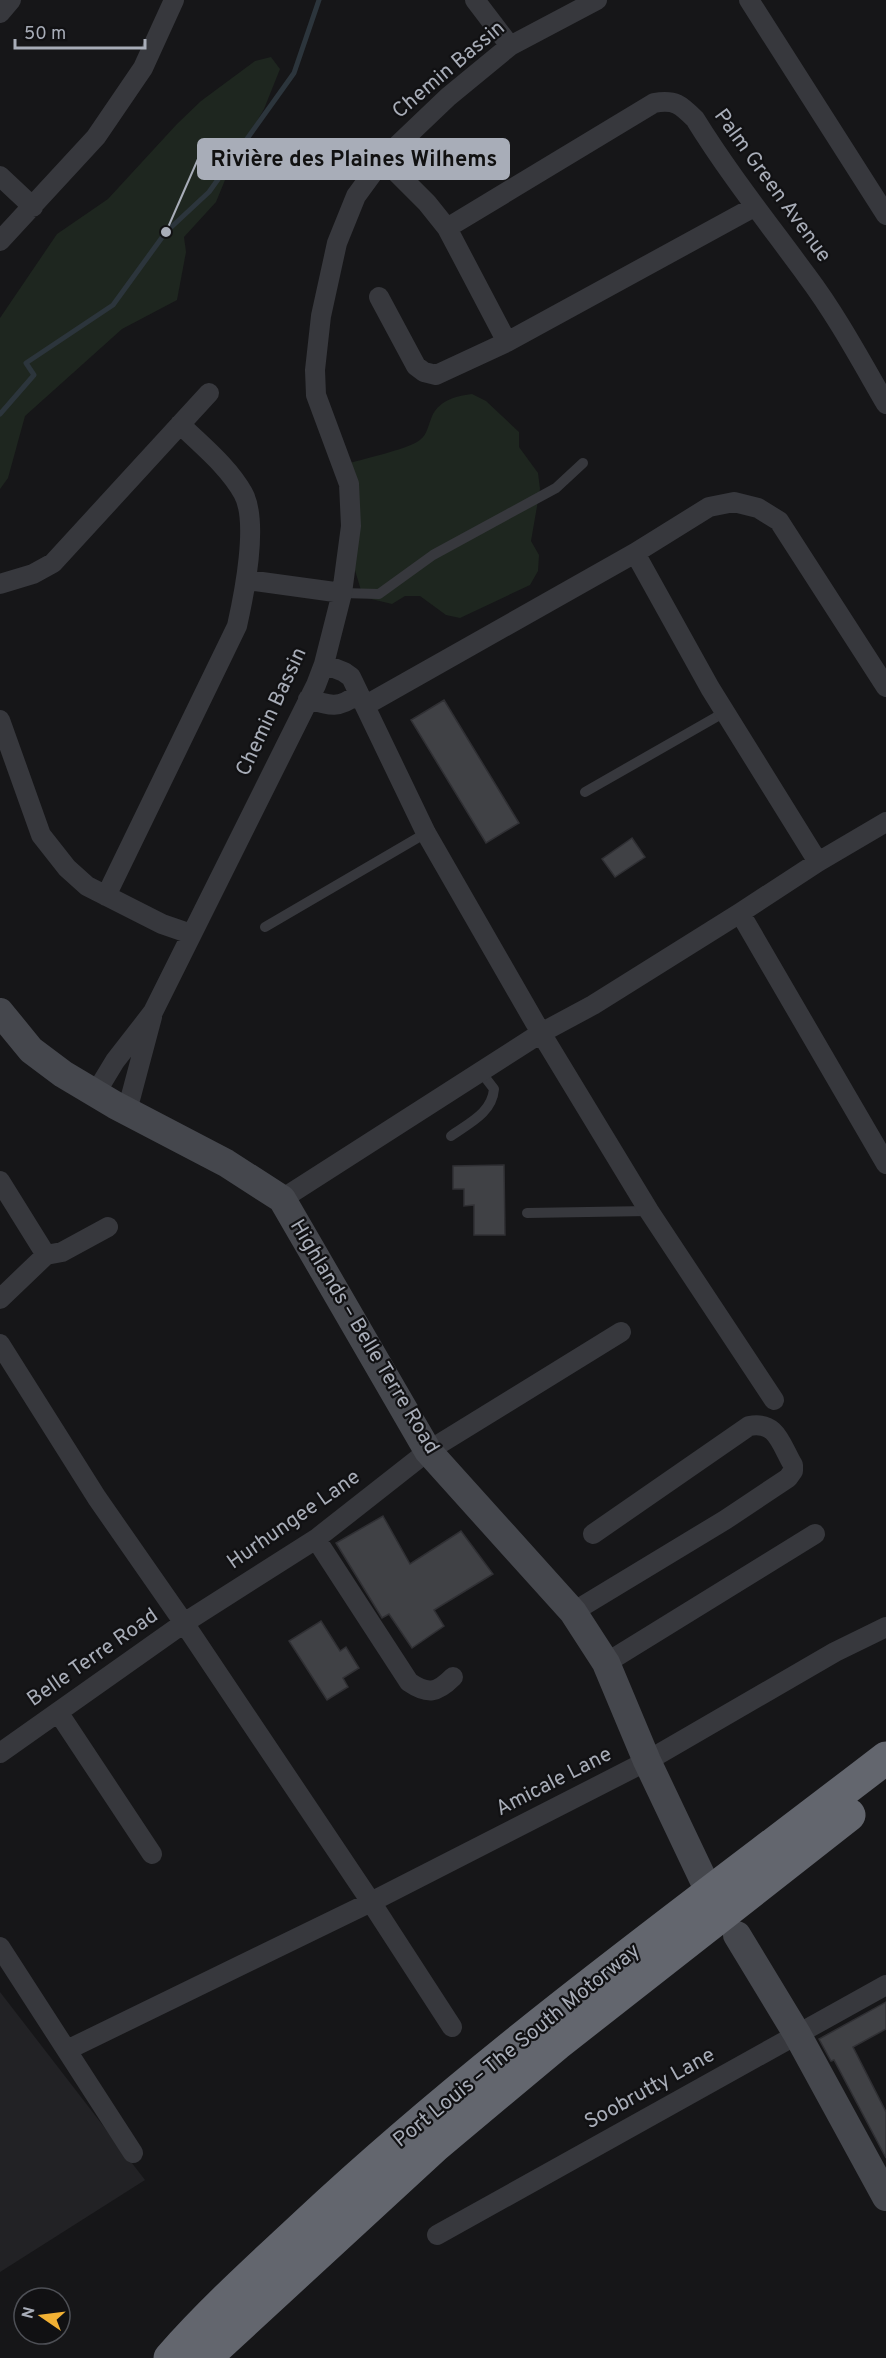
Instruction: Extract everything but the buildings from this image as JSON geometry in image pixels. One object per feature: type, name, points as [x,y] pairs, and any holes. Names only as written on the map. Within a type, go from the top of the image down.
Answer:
[{"type":"highway","name":"Port Louis – The South Motorway","points":[[170,2358],[264,2263],[360,2173],[433,2110],[532,2030],[886,1758]]},
{"type":"highway","name":"Port Louis – The South Motorway","points":[[205,2358],[435,2146],[557,2044],[886,1786]]},
{"type":"highway","points":[[231,2358],[313,2257]]},
{"type":"street","points":[[0,13],[11,0]]},
{"type":"street","points":[[0,241],[96,137],[142,68],[174,0]]},
{"type":"street","points":[[475,0],[510,46]]},
{"type":"street","name":"Chemin Bassin","points":[[153,1012],[324,664],[342,593],[351,526],[349,484],[316,394],[315,370],[321,316],[337,243],[357,196],[383,159],[448,97],[510,46],[597,0]]},
{"type":"street","points":[[748,0],[886,214]]},
{"type":"street","name":"Palm Green Avenue","points":[[447,228],[654,103],[669,100],[683,107],[695,119],[754,207],[808,277],[844,332],[886,404]]},
{"type":"street","points":[[383,159],[427,203],[447,228],[507,342]]},
{"type":"street","points":[[0,176],[33,207]]},
{"type":"street","points":[[379,297],[416,366],[424,372],[436,375],[507,342],[754,207]]},
{"type":"street","points":[[0,584],[33,574],[52,563],[208,393]]},
{"type":"street","points":[[106,896],[237,626],[247,580],[250,543],[245,495],[235,480],[180,424]]},
{"type":"street","points":[[308,699],[326,705],[339,705],[362,699],[635,554],[709,507],[734,502],[758,508],[779,521],[886,687]]},
{"type":"street","points":[[635,554],[724,712],[818,862]]},
{"type":"street","points":[[247,580],[342,593]]},
{"type":"street","points":[[324,664],[351,677],[426,833],[541,1033],[649,1212],[774,1400]]},
{"type":"street","points":[[0,720],[41,835],[67,868],[87,886],[162,924],[191,934]]},
{"type":"street","points":[[282,1199],[541,1033],[593,1005],[818,862],[886,822]]},
{"type":"street","points":[[740,913],[886,1164]]},
{"type":"street","name":"Highlands – Belle Terre Road","points":[[0,1012],[31,1050],[63,1074],[95,1094],[226,1163],[282,1199],[428,1451],[573,1612],[606,1663],[647,1761],[704,1881]]},
{"type":"street","points":[[95,1094],[115,1061],[153,1012]]},
{"type":"street","points":[[127,1111],[153,1012]]},
{"type":"street","points":[[0,1181],[46,1255]]},
{"type":"street","points":[[0,1299],[46,1255],[62,1252],[108,1227]]},
{"type":"street","name":"Hurhungee Lane","points":[[184,1623],[316,1539],[428,1451],[621,1332]]},
{"type":"street","points":[[0,1344],[97,1498],[184,1623],[452,2027]]},
{"type":"street","points":[[573,1612],[734,1514],[788,1478],[793,1472],[793,1465],[772,1429],[762,1424],[749,1426],[593,1534]]},
{"type":"street","points":[[606,1663],[815,1534]]},
{"type":"street","points":[[316,1539],[409,1682],[422,1691],[441,1689],[453,1677]]},
{"type":"street","name":"Belle Terre Road","points":[[0,1753],[184,1623]]},
{"type":"street","name":"Amicale Lane","points":[[67,2050],[371,1902],[647,1761],[835,1652],[886,1627]]},
{"type":"street","points":[[58,1712],[152,1854]]},
{"type":"street","points":[[737,1935],[797,2034],[886,2197]]},
{"type":"street","points":[[0,1947],[133,2152]]},
{"type":"street","name":"Soobrutty Lane","points":[[438,2235],[886,1985]]},
{"type":"lane","points":[[342,593],[379,594],[433,555],[556,488],[583,463]]},
{"type":"lane","points":[[585,792],[724,712]]},
{"type":"lane","points":[[265,927],[426,833]]},
{"type":"lane","points":[[451,1136],[483,1113],[493,1102],[494,1089],[481,1072]]},
{"type":"lane","points":[[527,1213],[649,1212]]},
{"type":"shaded area","points":[[271,57],[280,69],[264,109],[232,163],[216,202],[184,237],[186,252],[177,300],[122,329],[25,416],[8,478],[0,489],[0,318],[57,234],[108,199],[201,101],[255,61]]},
{"type":"shaded area","points":[[472,394],[486,401],[519,432],[519,447],[538,473],[540,489],[531,541],[539,555],[538,571],[530,585],[460,618],[446,615],[420,596],[405,596],[392,604],[363,597],[345,537],[350,463],[417,442],[425,435],[434,413],[442,404],[459,396]]},
{"type":"shaded area","points":[[0,1992],[145,2180],[0,2272]]},
{"type":"waterway","points":[[0,414],[34,375],[26,363],[113,305],[166,232],[209,192],[294,73],[319,0]]},
{"type":"place","name":"Rivière des Plaines Wilhems","points":[[166,232]]}]
